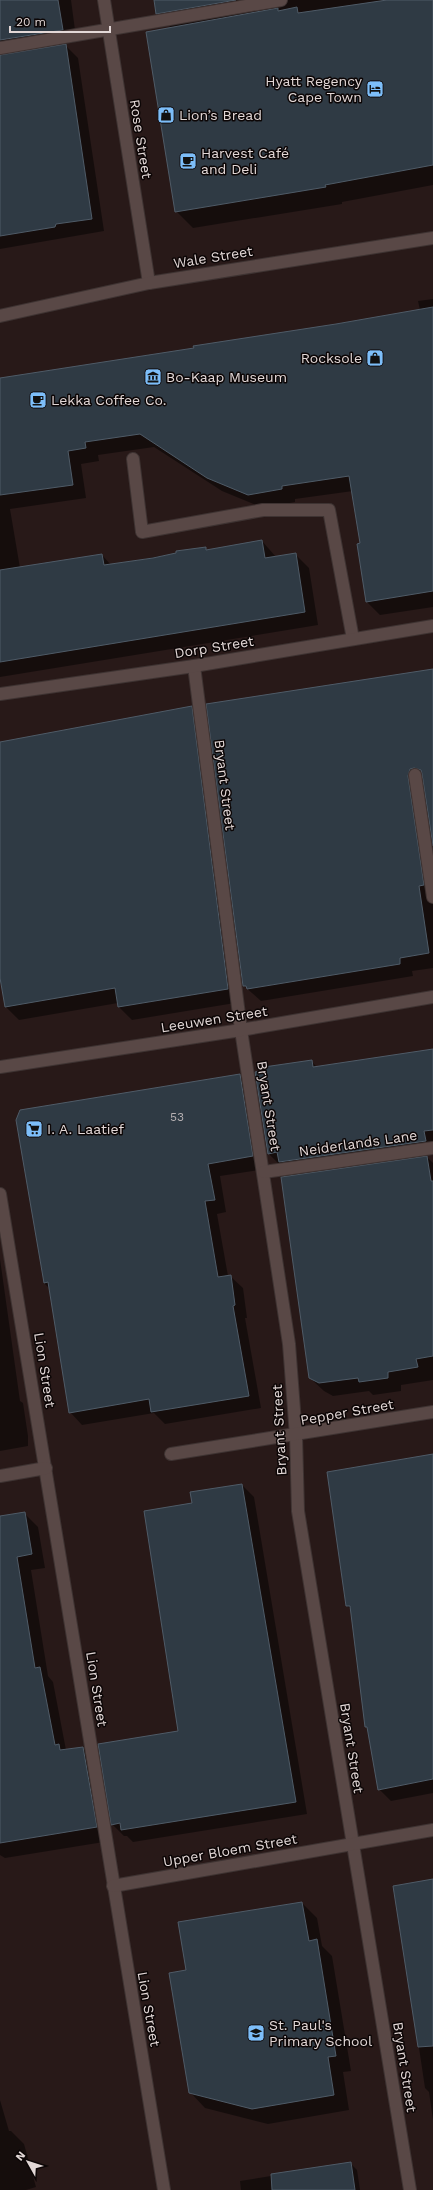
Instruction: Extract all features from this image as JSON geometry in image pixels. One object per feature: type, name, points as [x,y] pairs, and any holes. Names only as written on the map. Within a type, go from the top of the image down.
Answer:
[{"type":"street","name":"Rose Street","points":[[104,0],[149,283]]},
{"type":"street","points":[[0,48],[281,0]]},
{"type":"street","name":"Wale Street","points":[[0,316],[149,283],[433,238]]},
{"type":"street","points":[[132,459],[142,532],[263,510],[329,510],[353,639]]},
{"type":"street","name":"Dorp Street","points":[[0,694],[194,666],[433,626]]},
{"type":"street","name":"Bryant Street","points":[[194,666],[241,1030],[264,1172],[289,1344],[296,1436],[298,1511],[410,2190]]},
{"type":"street","points":[[415,775],[433,897]]},
{"type":"street","name":"Leeuwen Street","points":[[0,1067],[241,1030],[433,997]]},
{"type":"street","name":"Neiderlands Lane","points":[[264,1172],[433,1148]]},
{"type":"street","name":"Lion Street","points":[[0,1194],[164,2190]]},
{"type":"street","name":"Pepper Street","points":[[171,1454],[296,1436],[433,1412]]},
{"type":"street","points":[[0,1476],[46,1468]]},
{"type":"street","name":"Upper Bloem Street","points":[[113,1886],[433,1830]]},
{"type":"building","points":[[0,0],[58,0],[63,30],[0,40]]},
{"type":"building","points":[[154,0],[236,0],[156,14]]},
{"type":"building","points":[[387,0],[433,0],[433,165],[325,185],[326,187],[175,212],[146,32],[278,8],[278,11],[297,7],[298,13]]},
{"type":"building","points":[[66,44],[92,219],[56,224],[55,227],[0,236],[0,55]]},
{"type":"building","points":[[433,307],[433,591],[366,602],[357,544],[360,543],[349,476],[282,486],[282,489],[248,495],[207,478],[140,434],[85,442],[86,448],[68,451],[73,485],[0,495],[0,378],[194,348],[193,346],[336,324]]},
{"type":"building","points":[[262,540],[265,558],[296,553],[305,612],[0,662],[0,570],[102,554],[104,565],[153,558],[176,553],[176,551],[206,547],[206,550]]},
{"type":"building","points":[[433,669],[433,846],[421,770],[414,768],[410,769],[408,776],[424,885],[419,886],[429,953],[400,958],[400,964],[247,989],[246,986],[243,986],[206,704]]},
{"type":"building","points":[[192,706],[228,989],[118,1007],[115,988],[5,1007],[0,978],[0,742]]},
{"type":"building","points":[[433,1049],[433,1130],[424,1131],[426,1141],[279,1162],[277,1152],[268,1154],[255,1072],[264,1070],[264,1067],[312,1060],[313,1067]]},
{"type":"building","points":[[240,1074],[253,1156],[208,1164],[215,1200],[205,1201],[218,1277],[231,1275],[235,1305],[233,1306],[249,1396],[151,1412],[149,1399],[69,1413],[48,1282],[44,1283],[16,1120],[20,1110]]},
{"type":"building","points":[[427,1156],[431,1181],[433,1181],[433,1356],[416,1359],[418,1367],[388,1372],[388,1378],[359,1382],[358,1378],[319,1383],[309,1378],[281,1177]]},
{"type":"building","points":[[433,1454],[433,1779],[378,1790],[367,1727],[365,1727],[350,1606],[346,1606],[327,1472]]},
{"type":"building","points":[[242,1484],[296,1802],[121,1830],[120,1823],[111,1825],[98,1744],[178,1731],[144,1511],[192,1503],[190,1492]]},
{"type":"building","points":[[25,1512],[32,1554],[17,1557],[35,1668],[40,1667],[55,1745],[59,1744],[60,1750],[83,1747],[97,1827],[0,1843],[0,1516]]},
{"type":"building","points":[[433,1879],[433,2046],[418,2047],[393,1886]]},
{"type":"building","points":[[302,1902],[309,1941],[317,1939],[336,2056],[328,2057],[334,2095],[252,2109],[189,2093],[169,1973],[186,1970],[178,1922]]},
{"type":"building","points":[[351,2162],[355,2190],[272,2190],[271,2174]]},
{"type":"place","name":"Hyatt Regency Cape Town","points":[[375,89]]},
{"type":"place","name":"Lion’s Bread","points":[[166,115]]},
{"type":"place","name":"Harvest Café and Deli","points":[[188,161]]},
{"type":"place","name":"Rocksole","points":[[375,358]]},
{"type":"place","name":"Bo-Kaap Museum","points":[[153,377]]},
{"type":"place","name":"Lekka Coffee Co.","points":[[38,400]]},
{"type":"place","name":"I. A. Laatief","points":[[34,1129]]},
{"type":"place","name":"St. Paul's Primary School","points":[[256,2033]]}]
